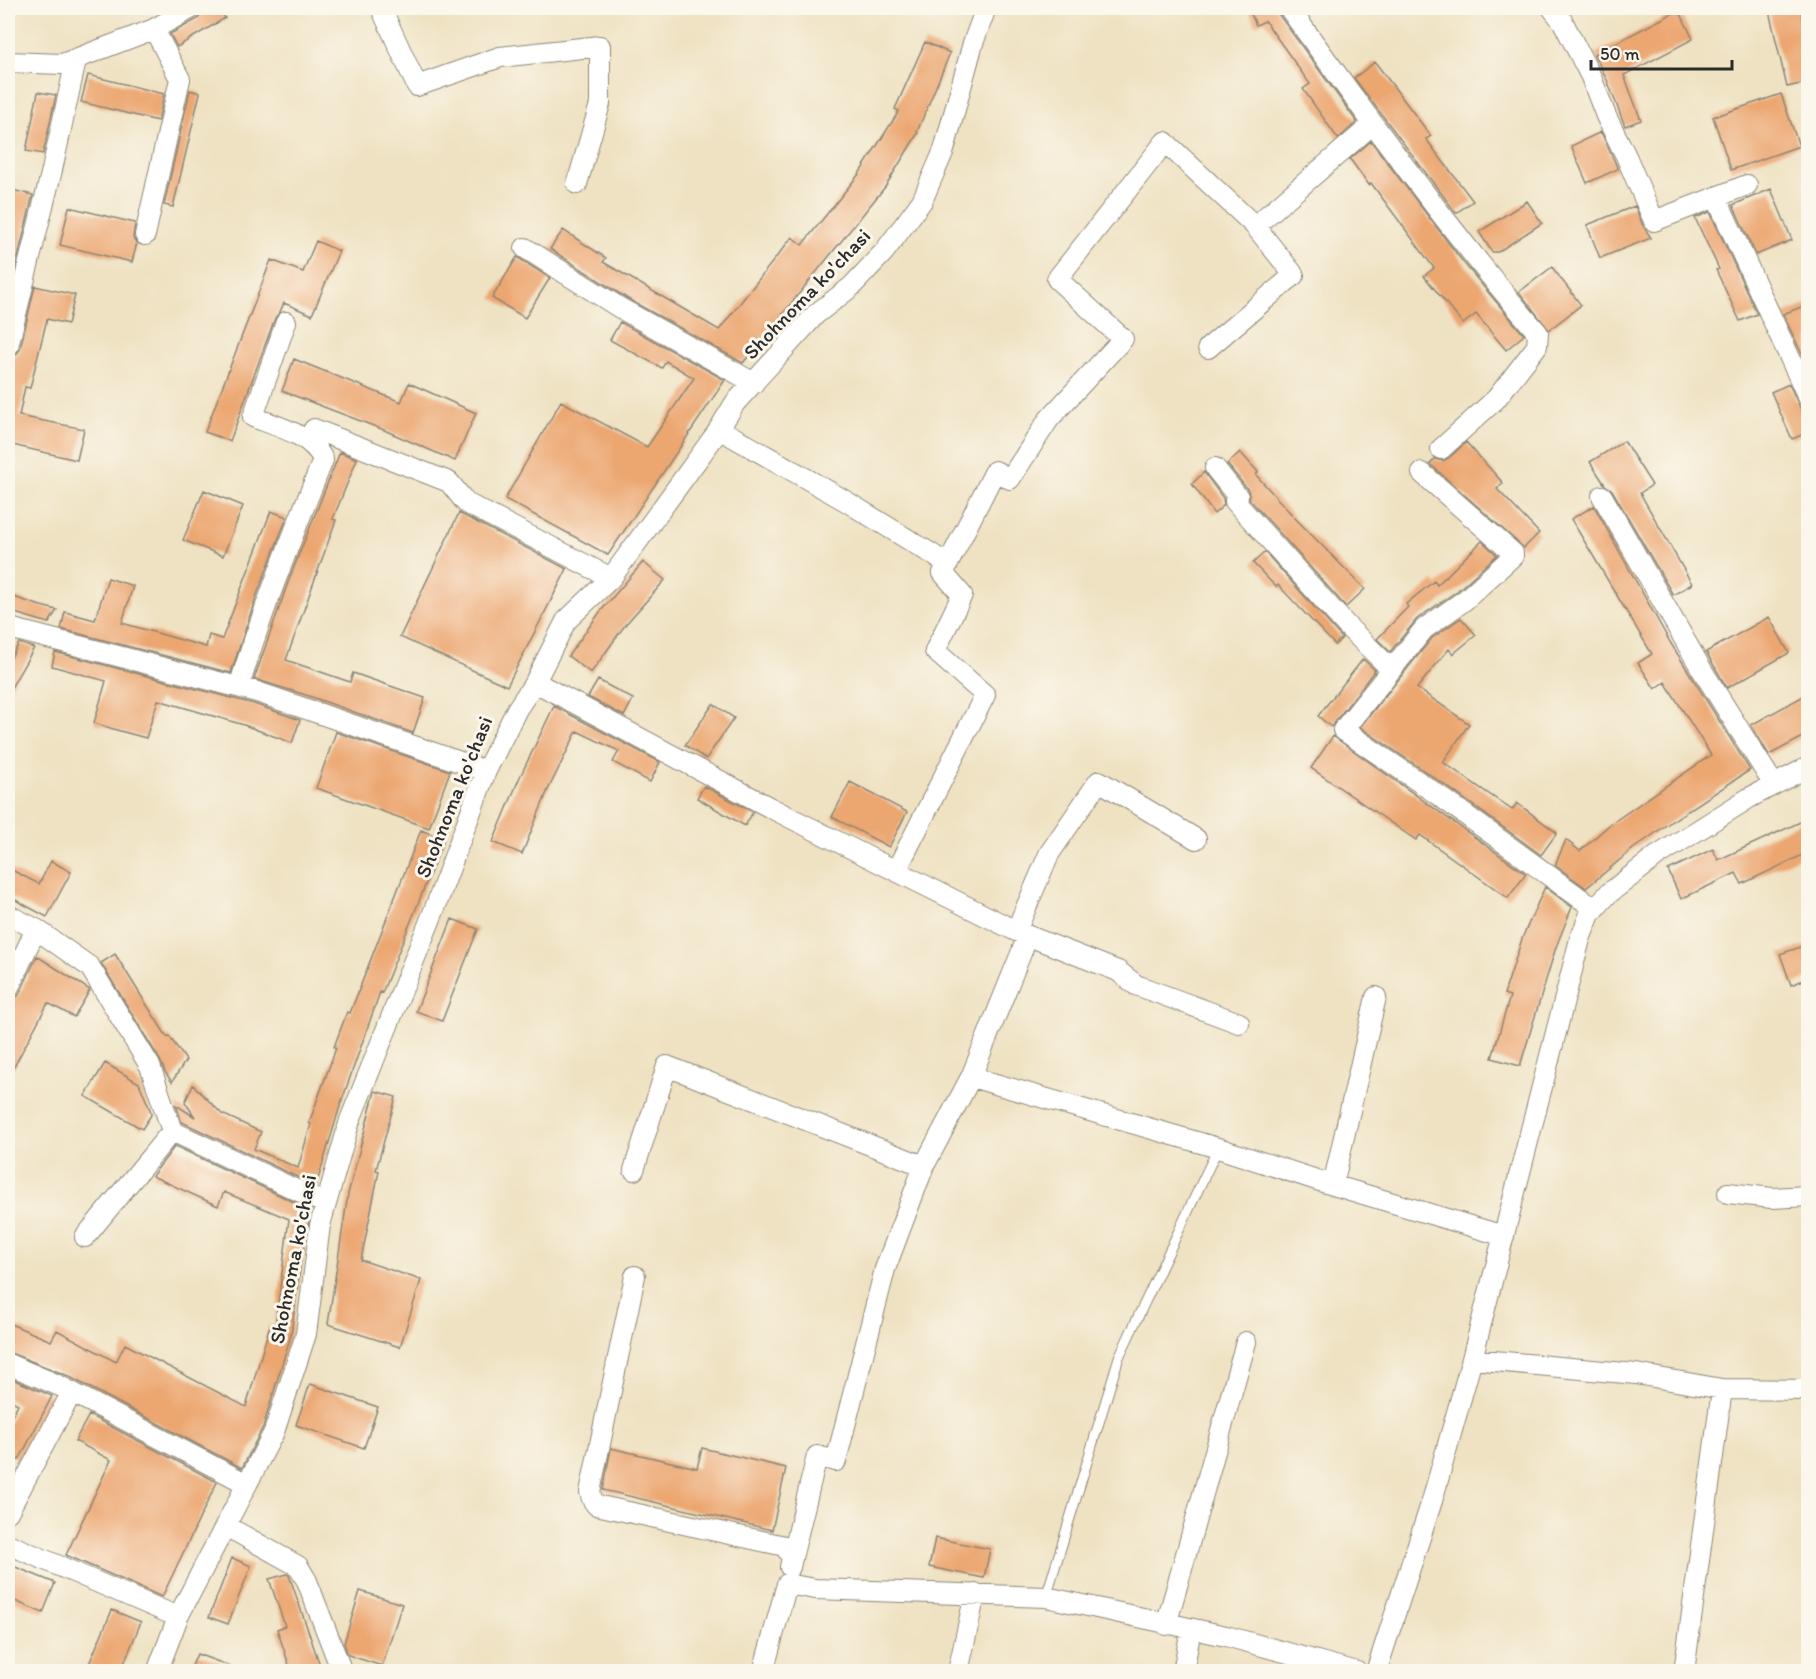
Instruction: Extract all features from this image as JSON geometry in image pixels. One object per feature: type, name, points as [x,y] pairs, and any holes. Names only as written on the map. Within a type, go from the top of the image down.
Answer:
[{"type":"street","points":[[8,62],[62,64],[76,60],[154,29],[192,8]]},
{"type":"street","points":[[381,8],[417,86],[500,57],[600,46],[600,104],[577,184]]},
{"type":"street","name":"Shohnoma ko'chasi","points":[[157,1671],[178,1617],[274,1432],[306,1334],[320,1225],[350,1120],[435,908],[486,771],[517,709],[566,621],[611,578],[735,404],[816,314],[851,287],[884,252],[922,201],[944,150],[973,43],[987,8]]},
{"type":"street","points":[[1289,8],[1464,245],[1538,333],[1537,346],[1496,399],[1441,449]]},
{"type":"street","points":[[1552,8],[1563,22],[1591,77],[1606,116],[1654,220],[1746,185]]},
{"type":"street","points":[[145,236],[180,79],[154,29]]},
{"type":"street","points":[[8,346],[52,170],[76,60]]},
{"type":"street","points":[[1255,226],[1373,124]]},
{"type":"street","points":[[896,871],[986,695],[935,651],[962,595],[942,573],[995,471],[1010,479],[1049,419],[1123,339],[1057,279],[1165,142],[1255,226],[1294,275],[1208,348]]},
{"type":"street","points":[[1716,197],[1809,397]]},
{"type":"street","points":[[525,248],[620,308],[754,383]]},
{"type":"street","points":[[239,687],[274,583],[323,460],[318,448],[308,441],[253,417],[286,322]]},
{"type":"street","points":[[308,441],[314,429],[449,482],[466,503],[611,578]]},
{"type":"street","points":[[719,429],[844,500],[948,564]]},
{"type":"street","points":[[1215,468],[1238,497],[1235,501],[1240,507],[1347,626],[1390,669]]},
{"type":"street","points":[[1422,473],[1513,553],[1513,556],[1465,600],[1424,629],[1343,730],[1441,797],[1595,909]]},
{"type":"street","points":[[1602,496],[1702,670],[1774,784]]},
{"type":"street","points":[[8,625],[13,629],[239,687],[486,771]]},
{"type":"street","points":[[534,682],[769,807],[1022,933],[1118,971],[1136,985],[1239,1023]]},
{"type":"street","points":[[1376,1671],[1432,1501],[1472,1359],[1580,939],[1590,914],[1608,894],[1657,856],[1749,798],[1809,767]]},
{"type":"street","points":[[763,1671],[787,1584],[817,1456],[836,1461],[885,1269],[924,1166],[971,1077],[1049,854],[1099,781],[1196,839]]},
{"type":"street","points":[[8,915],[36,929],[90,967],[150,1066],[172,1131],[326,1204]]},
{"type":"street","points":[[8,989],[36,929]]},
{"type":"street","points":[[1333,1185],[1360,1058],[1376,997]]},
{"type":"street","points":[[634,1170],[667,1066],[924,1166]]},
{"type":"street","points":[[971,1077],[1218,1148],[1504,1236]]},
{"type":"street","points":[[85,1237],[172,1131]]},
{"type":"street","points":[[1728,1193],[1772,1198],[1809,1196]]},
{"type":"street","points":[[634,1276],[590,1492],[592,1500],[597,1505],[785,1546],[792,1558]]},
{"type":"street","points":[[1166,1624],[1246,1342]]},
{"type":"street","points":[[1472,1359],[1636,1374],[1722,1389],[1809,1390]]},
{"type":"street","points":[[8,1364],[72,1392],[247,1484]]},
{"type":"street","points":[[1684,1671],[1722,1389]]},
{"type":"street","points":[[8,1512],[72,1392]]},
{"type":"street","points":[[226,1526],[298,1566],[307,1581],[342,1671]]},
{"type":"street","points":[[8,1544],[178,1617]]},
{"type":"street","points":[[787,1584],[815,1589],[1046,1597],[1226,1636],[1357,1671]]},
{"type":"street","points":[[958,1671],[975,1594]]},
{"type":"street","points":[[1183,1671],[1191,1629]]},
{"type":"lane","points":[[1046,1597],[1119,1358],[1218,1148]]},
{"type":"building","points":[[219,8],[225,18],[177,47],[170,34],[198,19],[203,11]]},
{"type":"building","points":[[1248,8],[1277,8],[1279,15],[1357,122],[1338,139],[1303,89],[1310,84],[1265,21],[1256,25]]},
{"type":"building","points":[[1800,8],[1809,44],[1809,82],[1787,87],[1769,11]]},
{"type":"building","points":[[1679,10],[1693,39],[1624,75],[1641,120],[1625,126],[1594,54]]},
{"type":"building","points":[[925,42],[950,53],[918,133],[885,187],[743,363],[628,299],[550,249],[563,230],[606,258],[603,262],[719,330],[792,237],[802,245],[859,174],[899,111],[895,109]]},
{"type":"building","points":[[1375,62],[1431,136],[1426,139],[1473,201],[1456,213],[1354,78]]},
{"type":"building","points":[[88,75],[164,94],[158,121],[81,102]]},
{"type":"building","points":[[190,90],[200,93],[173,207],[164,205]]},
{"type":"building","points":[[38,92],[56,95],[43,154],[26,151]]},
{"type":"building","points":[[1781,94],[1799,146],[1731,170],[1713,117]]},
{"type":"building","points":[[1601,132],[1618,169],[1587,183],[1571,146]]},
{"type":"building","points":[[1371,141],[1463,262],[1524,335],[1506,350],[1476,314],[1463,324],[1424,276],[1434,268],[1371,183],[1369,185],[1350,159]]},
{"type":"building","points":[[8,189],[33,195],[8,299]]},
{"type":"building","points":[[1771,189],[1792,240],[1756,255],[1733,205]]},
{"type":"building","points":[[1527,201],[1542,223],[1498,252],[1492,252],[1479,232]]},
{"type":"building","points":[[1635,206],[1651,238],[1600,258],[1587,225]]},
{"type":"building","points":[[69,207],[135,223],[133,238],[137,243],[132,262],[60,245]]},
{"type":"building","points":[[1710,212],[1757,314],[1740,321],[1695,218]]},
{"type":"building","points":[[316,241],[339,251],[312,315],[284,303],[275,318],[230,441],[205,432],[271,260],[303,272]]},
{"type":"building","points":[[517,257],[550,278],[525,318],[492,298]]},
{"type":"building","points":[[1552,267],[1581,305],[1549,330],[1519,292]]},
{"type":"building","points":[[35,286],[75,295],[68,324],[47,319],[30,388],[25,387],[19,416],[84,429],[77,460],[8,444],[8,358],[16,355],[20,349]]},
{"type":"building","points":[[1809,304],[1809,369],[1783,314]]},
{"type":"building","points":[[620,322],[725,380],[608,555],[505,499],[561,401],[647,447],[694,378],[666,361],[662,368],[610,340]]},
{"type":"building","points":[[294,359],[401,402],[409,383],[476,413],[455,461],[384,430],[282,391]]},
{"type":"building","points":[[1789,384],[1809,427],[1809,432],[1792,439],[1771,392]]},
{"type":"building","points":[[1624,441],[1652,485],[1640,493],[1692,584],[1673,595],[1612,490],[1605,485],[1590,462]]},
{"type":"building","points":[[1466,442],[1503,483],[1497,489],[1539,533],[1524,548],[1430,464],[1435,459],[1443,461],[1449,458]]},
{"type":"building","points":[[340,452],[357,459],[333,519],[336,520],[286,660],[350,682],[353,673],[425,698],[413,733],[254,679],[290,577]]},
{"type":"building","points":[[1240,452],[1258,472],[1256,475],[1295,518],[1365,589],[1346,607],[1250,500],[1248,490],[1227,464]]},
{"type":"building","points":[[1204,472],[1223,498],[1224,505],[1214,514],[1192,484]]},
{"type":"building","points":[[204,490],[243,506],[223,556],[183,540]]},
{"type":"building","points":[[1594,506],[1670,642],[1750,770],[1633,849],[1586,888],[1555,865],[1566,840],[1580,851],[1609,825],[1711,755],[1665,682],[1655,689],[1638,663],[1652,654],[1571,519]]},
{"type":"building","points":[[271,511],[287,517],[256,597],[231,673],[61,629],[65,612],[95,620],[108,578],[133,586],[122,623],[206,647],[209,635],[222,639]]},
{"type":"building","points":[[459,513],[567,569],[507,686],[400,637]]},
{"type":"building","points":[[1482,541],[1497,555],[1457,591],[1417,619],[1390,652],[1377,639],[1408,607],[1406,604],[1434,581],[1437,585]]},
{"type":"building","points":[[1265,552],[1342,638],[1335,645],[1278,585],[1276,587],[1253,563]]},
{"type":"building","points":[[643,562],[665,580],[625,625],[591,673],[568,656],[600,612]]},
{"type":"building","points":[[8,595],[57,610],[49,623],[8,611]]},
{"type":"building","points":[[1769,617],[1789,653],[1727,688],[1706,652]]},
{"type":"building","points":[[1461,618],[1476,635],[1453,654],[1449,649],[1417,688],[1469,724],[1443,762],[1512,810],[1517,803],[1557,833],[1541,855],[1448,787],[1360,727],[1432,638]]},
{"type":"building","points":[[19,643],[34,648],[8,693],[8,663]]},
{"type":"building","points":[[55,652],[254,704],[300,720],[292,743],[244,725],[158,700],[146,738],[120,731],[94,723],[106,681],[52,666]]},
{"type":"building","points":[[1363,659],[1375,670],[1331,727],[1318,716]]},
{"type":"building","points":[[598,680],[633,699],[624,716],[588,697]]},
{"type":"building","points":[[1809,693],[1809,734],[1769,755],[1751,725]]},
{"type":"building","points":[[713,704],[734,718],[706,759],[685,745]]},
{"type":"building","points":[[554,706],[660,762],[650,782],[613,762],[619,751],[577,731],[548,790],[522,854],[493,842],[519,779]]},
{"type":"building","points":[[336,732],[450,771],[429,828],[316,788]]},
{"type":"building","points":[[1333,736],[1526,874],[1508,898],[1420,835],[1416,840],[1311,768]]},
{"type":"building","points":[[850,782],[907,812],[889,847],[832,817]]},
{"type":"building","points":[[704,786],[753,812],[745,826],[697,798]]},
{"type":"building","points":[[1809,818],[1809,852],[1742,884],[1736,873],[1681,899],[1668,870],[1713,849],[1718,860]]},
{"type":"building","points":[[421,830],[444,839],[382,993],[380,992],[340,1106],[316,1186],[182,1122],[176,1105],[195,1117],[185,1102],[193,1085],[222,1114],[261,1132],[254,1149],[298,1168],[311,1124],[309,1123],[336,1048],[334,1047],[347,1012],[350,1013]]},
{"type":"building","points":[[51,861],[71,872],[47,917],[8,896],[8,868],[39,884]]},
{"type":"building","points":[[1545,887],[1572,907],[1556,947],[1520,1066],[1492,1058],[1510,996],[1504,994],[1523,936]]},
{"type":"building","points":[[452,919],[478,929],[442,1021],[416,1011]]},
{"type":"building","points":[[1809,944],[1809,978],[1791,985],[1780,954]]},
{"type":"building","points":[[115,954],[167,1037],[169,1036],[186,1060],[172,1082],[101,963]]},
{"type":"building","points":[[37,956],[90,990],[74,1017],[48,1003],[8,1078],[8,1001],[19,995]]},
{"type":"building","points":[[105,1063],[139,1083],[151,1112],[142,1129],[85,1096]]},
{"type":"building","points":[[375,1091],[396,1097],[376,1170],[379,1171],[361,1260],[421,1280],[400,1347],[328,1324],[348,1194]]},
{"type":"building","points":[[175,1146],[311,1210],[291,1335],[263,1427],[242,1468],[66,1375],[8,1352],[8,1323],[51,1341],[57,1330],[116,1362],[125,1344],[246,1407],[270,1325],[275,1327],[289,1219],[224,1192],[218,1206],[152,1176]]},
{"type":"building","points":[[8,1377],[52,1396],[19,1460],[8,1454],[8,1424],[18,1404],[8,1399]]},
{"type":"building","points":[[310,1384],[378,1407],[364,1448],[296,1425]]},
{"type":"building","points":[[89,1415],[217,1482],[162,1597],[66,1555],[111,1460],[75,1441]]},
{"type":"building","points":[[611,1448],[697,1468],[702,1448],[786,1468],[772,1530],[603,1490]]},
{"type":"building","points":[[935,1538],[990,1549],[984,1578],[929,1567]]},
{"type":"building","points":[[232,1558],[251,1566],[228,1624],[209,1617]]},
{"type":"building","points":[[8,1564],[55,1583],[43,1613],[8,1598]]},
{"type":"building","points":[[287,1574],[322,1671],[291,1671],[277,1629],[285,1626],[269,1579]]},
{"type":"building","points":[[360,1591],[402,1604],[382,1666],[348,1655],[344,1643]]},
{"type":"building","points":[[112,1610],[141,1622],[121,1671],[86,1671]]},
{"type":"building","points":[[197,1654],[241,1670],[241,1671],[190,1671]]}]
